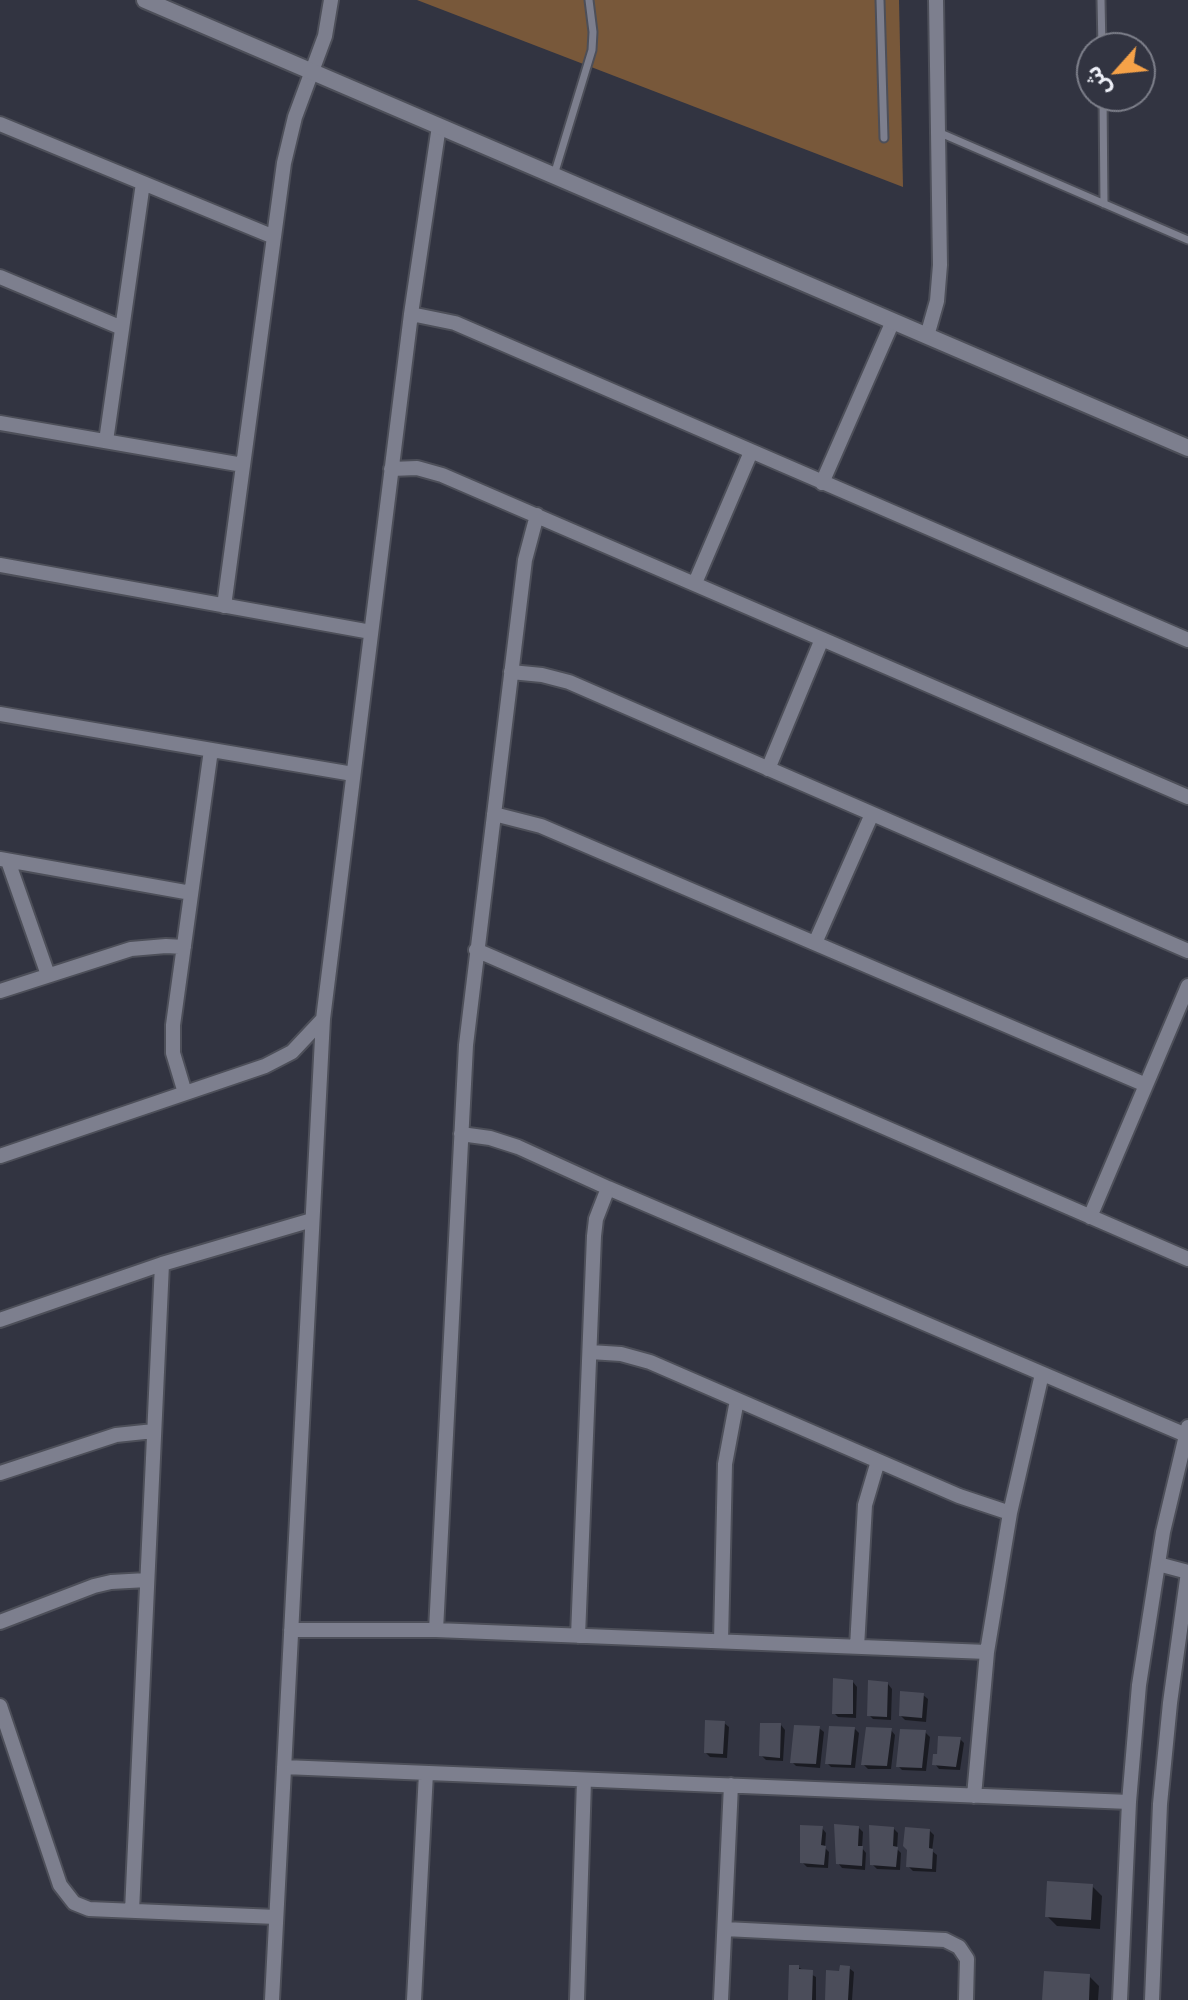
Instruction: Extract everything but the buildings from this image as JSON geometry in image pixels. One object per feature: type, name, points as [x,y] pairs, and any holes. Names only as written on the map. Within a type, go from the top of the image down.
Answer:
[{"type":"street","points":[[224,606],[288,140],[325,36],[331,0]]},
{"type":"street","points":[[927,336],[937,301],[940,274],[936,0]]},
{"type":"street","points":[[153,2],[1188,448]]},
{"type":"street","points":[[0,124],[274,237]]},
{"type":"street","points":[[272,2000],[323,1019],[411,314],[439,126]]},
{"type":"street","points":[[106,441],[143,183]]},
{"type":"street","points":[[0,277],[122,328]]},
{"type":"street","points":[[411,314],[455,323],[1188,640]]},
{"type":"street","points":[[822,483],[893,321]]},
{"type":"street","points":[[0,423],[243,465]]},
{"type":"street","points":[[695,583],[751,452]]},
{"type":"street","points":[[391,469],[430,471],[537,515],[1188,797]]},
{"type":"street","points":[[436,1630],[466,1045],[525,560],[537,515]]},
{"type":"street","points":[[0,565],[371,632]]},
{"type":"street","points":[[768,769],[822,639]]},
{"type":"street","points":[[511,672],[569,682],[1188,951]]},
{"type":"street","points":[[0,714],[353,774]]},
{"type":"street","points":[[185,1093],[175,1067],[172,1039],[211,750]]},
{"type":"street","points":[[494,814],[541,826],[1146,1085]]},
{"type":"street","points":[[815,943],[872,814]]},
{"type":"street","points":[[4,860],[191,893]]},
{"type":"street","points":[[4,860],[48,975]]},
{"type":"street","points":[[0,991],[131,949],[184,947]]},
{"type":"street","points":[[476,950],[1188,1259]]},
{"type":"street","points":[[1090,1217],[1188,986]]},
{"type":"street","points":[[0,1156],[279,1060],[304,1042],[323,1019]]},
{"type":"street","points":[[461,1134],[504,1142],[1042,1374],[1187,1431],[1158,1564],[1139,1685],[1129,1802],[1120,2000]]},
{"type":"street","points":[[578,1636],[594,1236],[596,1219],[608,1188]]},
{"type":"street","points":[[0,1320],[162,1264],[312,1220]]},
{"type":"street","points":[[132,1911],[162,1264]]},
{"type":"street","points":[[590,1352],[621,1354],[650,1362],[959,1496],[1010,1513]]},
{"type":"street","points":[[974,1796],[987,1652],[1010,1513],[1042,1374]]},
{"type":"street","points":[[721,1641],[724,1475],[737,1400]]},
{"type":"street","points":[[0,1473],[116,1435],[154,1431]]},
{"type":"street","points":[[857,1647],[865,1505],[878,1461]]},
{"type":"street","points":[[1152,2000],[1160,1804],[1182,1654],[1188,1572],[1158,1564]]},
{"type":"street","points":[[0,1622],[94,1586],[147,1580]]},
{"type":"street","points":[[291,1630],[436,1630],[987,1652]]},
{"type":"street","points":[[0,1706],[64,1892],[74,1903],[89,1909],[276,1917]]},
{"type":"street","points":[[284,1767],[1129,1802]]},
{"type":"street","points":[[414,2000],[426,1773]]},
{"type":"street","points":[[577,2000],[584,1780]]},
{"type":"street","points":[[721,2000],[731,1785]]},
{"type":"street","points":[[725,1929],[945,1940],[959,1947],[967,1959],[966,2000]]},
{"type":"lane","points":[[554,175],[592,50],[589,0]]},
{"type":"lane","points":[[880,0],[884,138]]},
{"type":"lane","points":[[1101,0],[1102,32]]},
{"type":"lane","points":[[1103,112],[1104,204]]},
{"type":"lane","points":[[938,132],[1188,240]]},
{"type":"shaded area","points":[[417,0],[899,0],[903,187]]}]
